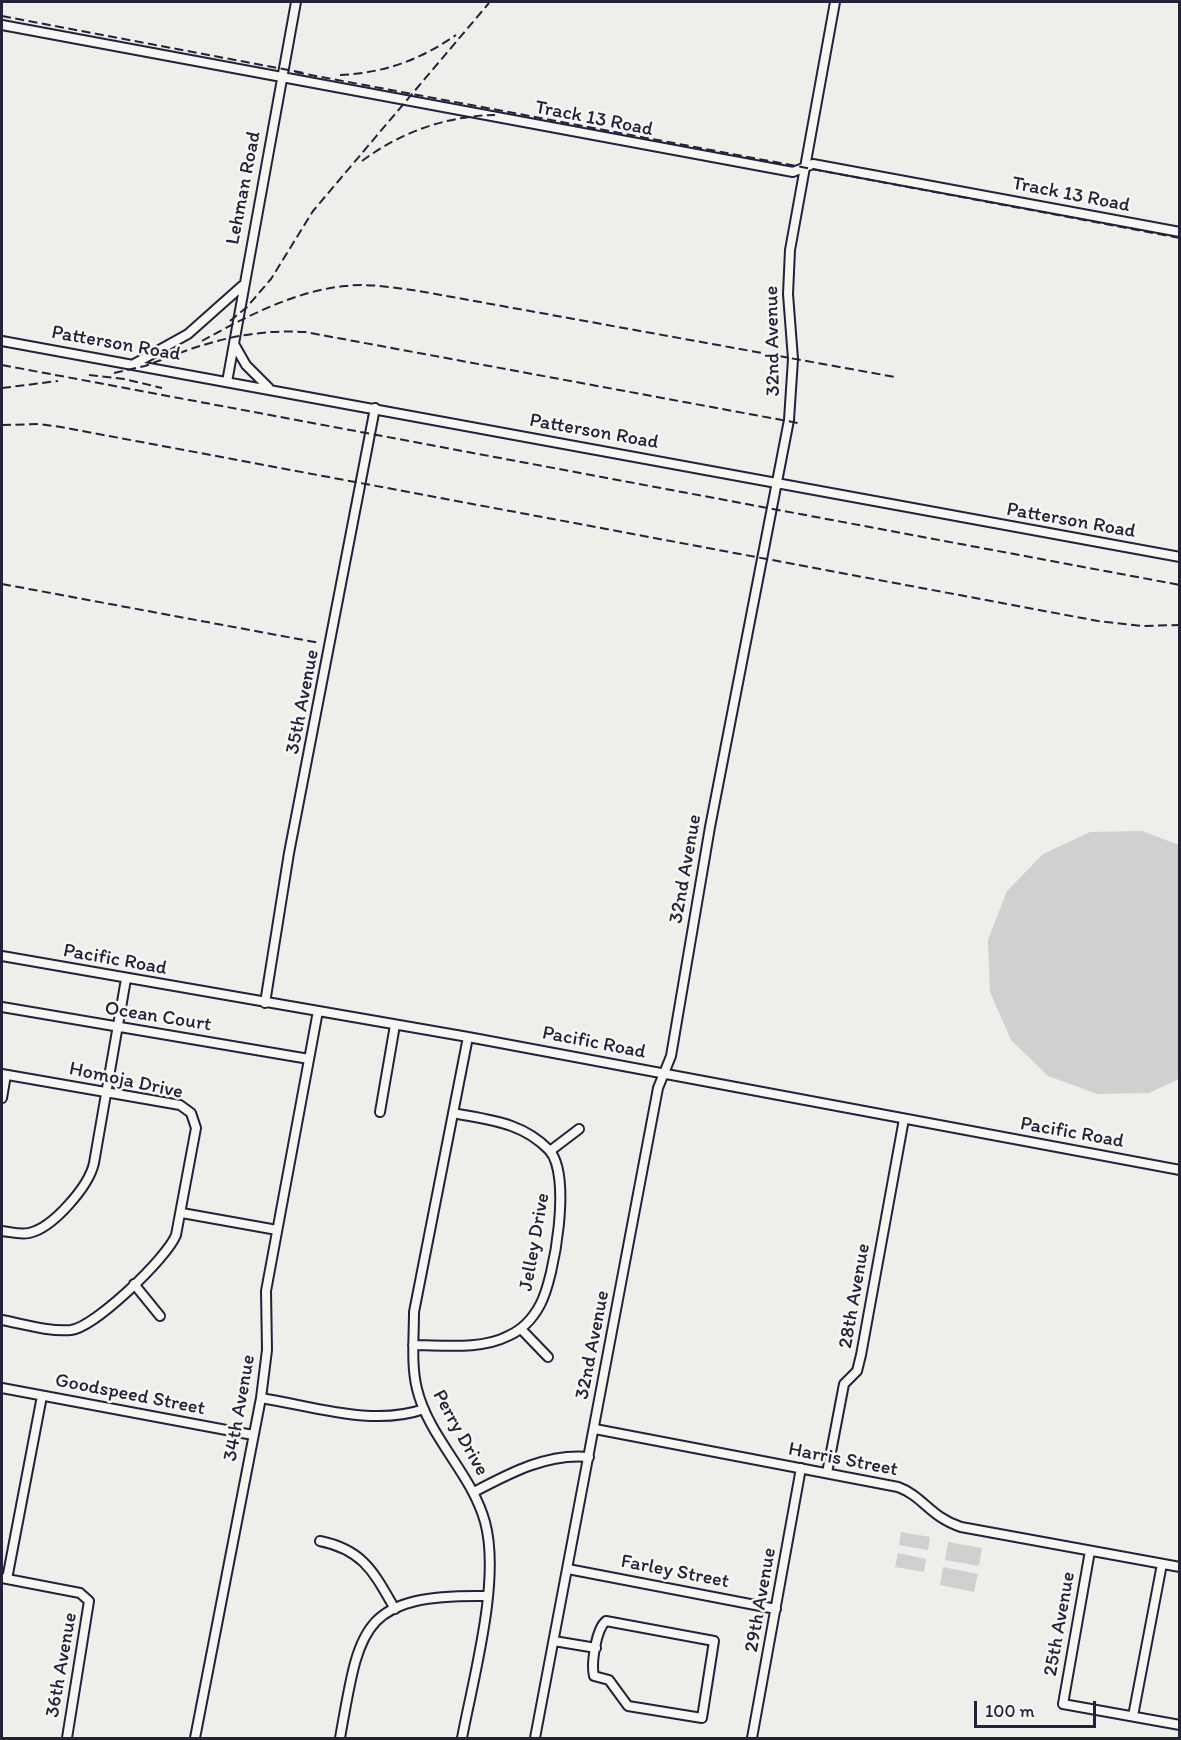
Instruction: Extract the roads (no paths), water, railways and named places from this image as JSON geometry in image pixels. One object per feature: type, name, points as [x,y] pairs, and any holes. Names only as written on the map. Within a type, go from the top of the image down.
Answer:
[{"type":"street","name":"Lehman Road","points":[[227,382],[242,286],[296,2]]},
{"type":"street","name":"32nd Avenue","points":[[535,1738],[658,1088],[671,1056],[710,827],[789,420],[793,359],[788,294],[790,250],[835,2]]},
{"type":"street","name":"Track 13 Road","points":[[2,25],[793,172],[813,164],[1179,232]]},
{"type":"street","points":[[134,364],[188,334],[242,286]]},
{"type":"street","name":"Patterson Road","points":[[2,341],[1179,557]]},
{"type":"street","points":[[233,343],[246,364],[270,389]]},
{"type":"street","name":"35th Avenue","points":[[265,1004],[289,853],[375,408]]},
{"type":"street","name":"Pacific Road","points":[[2,956],[265,1004],[468,1037],[1179,1170]]},
{"type":"street","points":[[2,1231],[24,1234],[38,1230],[81,1192],[92,1172],[126,979]]},
{"type":"street","name":"Ocean Court","points":[[2,1006],[117,1028],[309,1059]]},
{"type":"street","name":"34th Avenue","points":[[195,1738],[261,1398],[267,1350],[265,1297],[318,1011]]},
{"type":"street","points":[[380,1112],[395,1025]]},
{"type":"street","name":"Perry Drive","points":[[462,1738],[487,1596],[487,1531],[474,1492],[424,1409],[414,1374],[413,1345],[414,1312],[468,1037]]},
{"type":"street","points":[[2,1098],[4,1075]]},
{"type":"street","name":"Homoja Drive","points":[[2,1320],[61,1330],[81,1327],[96,1319],[134,1284],[170,1248],[176,1235],[182,1213],[196,1128],[194,1117],[180,1105],[4,1075]]},
{"type":"street","points":[[453,1113],[514,1126],[531,1134],[550,1151],[579,1129]]},
{"type":"street","name":"28th Avenue","points":[[827,1473],[844,1384],[857,1371],[860,1362],[904,1119]]},
{"type":"street","name":"Jelley Drive","points":[[413,1345],[488,1342],[503,1339],[521,1329],[536,1312],[544,1297],[558,1229],[561,1186],[557,1166],[550,1151]]},
{"type":"street","points":[[182,1213],[277,1230]]},
{"type":"street","points":[[134,1284],[160,1316]]},
{"type":"street","points":[[521,1329],[548,1357]]},
{"type":"street","name":"Goodspeed Street","points":[[2,1388],[253,1435]]},
{"type":"street","points":[[4,1579],[42,1395]]},
{"type":"street","points":[[261,1398],[376,1417],[403,1416],[424,1409]]},
{"type":"street","name":"Harris Street","points":[[594,1429],[905,1489],[936,1516],[961,1527],[1179,1567]]},
{"type":"street","points":[[474,1492],[543,1461],[561,1457],[589,1457]]},
{"type":"street","name":"29th Avenue","points":[[752,1738],[801,1468]]},
{"type":"street","points":[[320,1541],[343,1547],[360,1558],[374,1573],[395,1609]]},
{"type":"street","name":"25th Avenue","points":[[1090,1551],[1063,1704],[1133,1716]]},
{"type":"street","points":[[1162,1564],[1133,1716],[1179,1725]]},
{"type":"street","name":"Farley Street","points":[[568,1569],[776,1608]]},
{"type":"street","name":"36th Avenue","points":[[4,1579],[80,1593],[88,1598],[90,1604],[67,1738]]},
{"type":"street","points":[[340,1738],[357,1653],[372,1623],[380,1616],[395,1609],[435,1597],[487,1596]]},
{"type":"street","points":[[606,1621],[714,1641],[702,1719],[628,1706],[609,1680],[594,1676],[596,1648],[602,1625],[606,1621]]},
{"type":"street","points":[[554,1641],[596,1648]]},
{"type":"railway","points":[[230,321],[247,307],[271,279],[313,211],[489,3]]},
{"type":"railway","points":[[2,16],[304,73]]},
{"type":"railway","points":[[340,75],[356,74],[401,64],[429,52],[456,35]]},
{"type":"railway","points":[[295,72],[1180,238]]},
{"type":"railway","points":[[362,161],[392,142],[425,127],[459,119],[495,115]]},
{"type":"railway","points":[[202,341],[253,314],[289,299],[326,289],[373,285],[419,291],[895,377]]},
{"type":"railway","points":[[166,358],[234,337],[268,332],[305,332],[798,423]]},
{"type":"railway","points":[[114,373],[145,366],[174,355]]},
{"type":"railway","points":[[2,365],[1180,585]]},
{"type":"railway","points":[[89,375],[124,379],[162,388]]},
{"type":"railway","points":[[2,388],[58,381]]},
{"type":"railway","points":[[2,425],[39,424],[61,427],[1098,621],[1142,626],[1180,625]]},
{"type":"railway","points":[[2,584],[320,643]]}]
